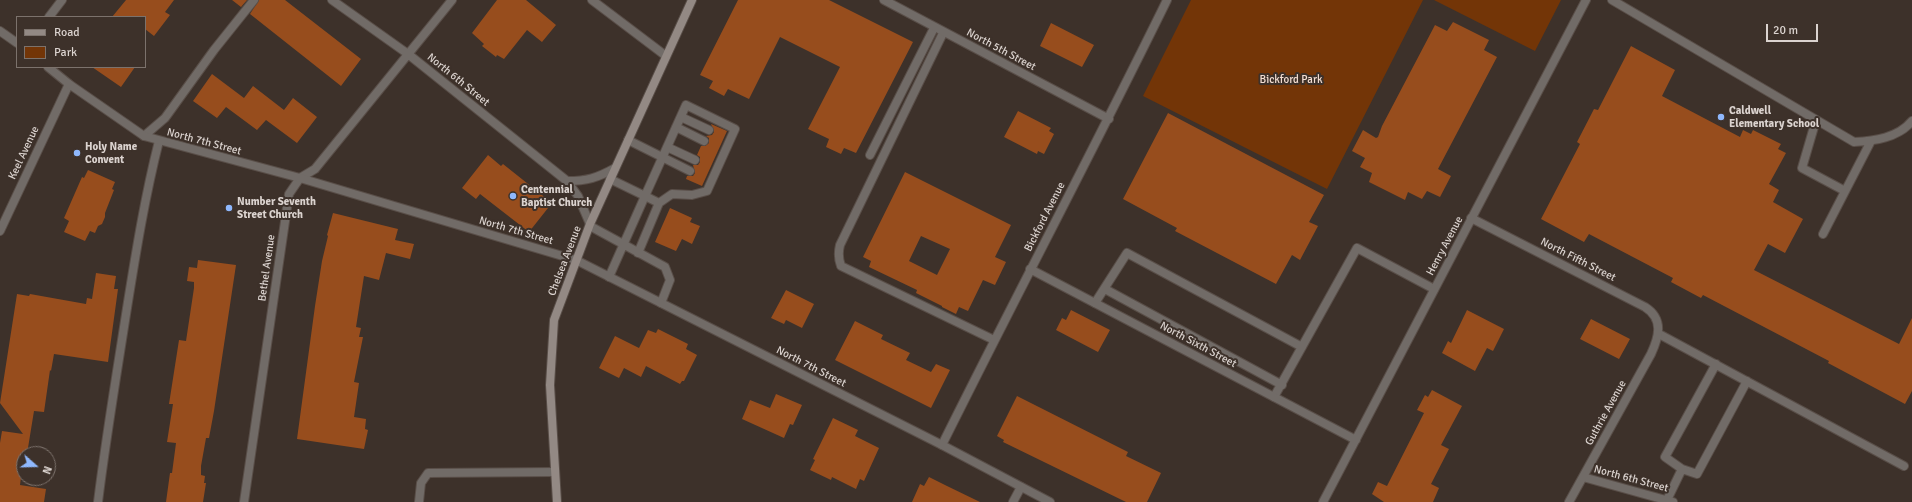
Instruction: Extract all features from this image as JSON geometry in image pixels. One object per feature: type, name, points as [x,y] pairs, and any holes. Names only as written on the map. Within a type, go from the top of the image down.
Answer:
[{"type":"main road","name":"Chelsea Avenue","points":[[557,502],[550,385],[554,320],[590,225],[692,0]]},
{"type":"street","points":[[50,16],[62,0]]},
{"type":"street","points":[[144,136],[165,118],[214,50],[254,0]]},
{"type":"street","name":"North 6th Street","points":[[332,0],[408,54],[566,181],[578,196],[590,225]]},
{"type":"street","name":"Bethel Avenue","points":[[244,502],[289,194],[300,178],[315,169],[452,0]]},
{"type":"street","points":[[592,0],[666,56]]},
{"type":"street","name":"North 5th Street","points":[[884,0],[934,28],[1109,119]]},
{"type":"street","name":"Bickford Avenue","points":[[942,445],[1030,269],[1109,119],[1167,0]]},
{"type":"street","name":"Henry Avenue","points":[[1323,502],[1586,0]]},
{"type":"street","points":[[1612,0],[1854,142],[1881,140],[1908,126],[1912,121]]},
{"type":"street","points":[[870,154],[934,28]]},
{"type":"street","points":[[0,31],[16,42]]},
{"type":"street","points":[[944,33],[840,245],[838,253],[839,261],[841,266],[994,340]]},
{"type":"street","name":"North 7th Street","points":[[49,68],[69,84],[144,136],[300,178],[576,260],[942,445],[1050,502]]},
{"type":"street","name":"Keel Avenue","points":[[0,231],[69,84]]},
{"type":"street","points":[[609,277],[686,105],[735,129],[727,138],[708,180],[707,191],[692,195],[672,194],[660,203],[638,253]]},
{"type":"street","points":[[681,117],[709,130]]},
{"type":"street","points":[[1816,120],[1802,168],[1845,191]]},
{"type":"street","points":[[676,127],[704,141]]},
{"type":"street","points":[[628,140],[663,156],[690,171]]},
{"type":"street","points":[[98,502],[107,434],[136,252],[151,173],[159,141]]},
{"type":"street","points":[[1823,234],[1871,141]]},
{"type":"street","points":[[668,147],[695,160]]},
{"type":"street","points":[[566,181],[585,181],[600,176],[615,168]]},
{"type":"street","points":[[610,179],[660,203]]},
{"type":"street","name":"North Fifth Street","points":[[1472,218],[1652,311],[1656,318],[1659,334]]},
{"type":"street","points":[[590,225],[624,246],[665,267],[670,280],[661,303]]},
{"type":"street","points":[[1274,397],[1357,248],[1434,289]]},
{"type":"street","points":[[1094,303],[1105,289],[1127,253],[1302,347]]},
{"type":"street","name":"North Sixth Street","points":[[1030,269],[1356,440]]},
{"type":"street","points":[[1105,289],[1282,384]]},
{"type":"street","points":[[1659,334],[1904,466]]},
{"type":"street","name":"Guthrie Avenue","points":[[1569,502],[1651,354],[1659,334]]},
{"type":"street","points":[[1716,364],[1665,457],[1682,469],[1697,474],[1747,381]]},
{"type":"street","points":[[1670,501],[1682,469]]},
{"type":"street","points":[[419,502],[420,483],[428,473],[555,472]]},
{"type":"street","name":"North 6th Street","points":[[1583,477],[1670,501]]},
{"type":"street","points":[[1013,502],[1021,487]]},
{"type":"green space","name":"Bickford Park","points":[[1191,0],[1423,0],[1327,189],[1143,96]]},
{"type":"green space","points":[[1434,0],[1561,0],[1535,51]]},
{"type":"building","points":[[126,0],[174,0],[165,12],[170,15],[154,36],[146,30],[146,16],[113,16]]},
{"type":"building","points":[[232,0],[247,0],[241,7]]},
{"type":"building","points":[[259,0],[285,0],[361,59],[341,86],[250,14]]},
{"type":"building","points":[[497,0],[526,0],[556,25],[542,42],[527,30],[504,59],[497,55],[496,57],[482,46],[484,44],[472,33]]},
{"type":"building","points":[[738,0],[829,0],[913,42],[856,153],[844,148],[841,154],[826,147],[829,139],[808,129],[840,67],[780,37],[749,99],[728,89],[724,96],[709,88],[713,81],[700,75]]},
{"type":"building","points":[[1453,22],[1489,40],[1484,50],[1497,57],[1438,169],[1451,176],[1440,197],[1427,191],[1422,199],[1408,192],[1405,200],[1369,182],[1372,173],[1360,167],[1365,158],[1352,151],[1363,130],[1376,138],[1378,137],[1382,126],[1435,25],[1447,31]]},
{"type":"building","points":[[1051,23],[1094,45],[1082,67],[1040,46]]},
{"type":"building","points":[[1631,46],[1675,70],[1662,96],[1740,137],[1743,130],[1751,134],[1753,130],[1781,144],[1778,149],[1786,153],[1769,184],[1779,190],[1773,202],[1803,219],[1785,253],[1768,244],[1754,270],[1899,344],[1912,318],[1912,391],[1905,404],[1828,363],[1829,361],[1703,295],[1701,298],[1671,282],[1673,278],[1589,234],[1584,242],[1541,219],[1580,144],[1577,142],[1594,109],[1598,110]]},
{"type":"building","points":[[93,68],[134,68],[121,87]]},
{"type":"building","points":[[212,74],[244,98],[253,86],[284,110],[293,98],[317,117],[297,143],[266,120],[257,130],[226,107],[217,118],[193,101]]},
{"type":"building","points":[[1018,111],[1051,128],[1049,131],[1054,134],[1044,154],[1038,151],[1037,154],[1004,137]]},
{"type":"building","points":[[1168,113],[1324,195],[1309,222],[1318,226],[1300,260],[1292,255],[1276,284],[1175,231],[1177,228],[1123,199]]},
{"type":"building","points":[[711,124],[727,131],[702,186],[686,179],[687,176],[693,176],[695,173],[693,165],[698,165],[700,162],[700,157],[697,155],[701,146],[705,146],[709,143],[709,138],[706,136],[712,135],[714,132]]},
{"type":"building","name":"Centennial Baptist Church","points":[[488,155],[501,166],[503,164],[552,203],[529,232],[480,194],[476,199],[462,188]]},
{"type":"building","points":[[88,170],[115,182],[112,189],[114,190],[102,224],[98,226],[95,233],[90,231],[85,241],[64,232],[69,221],[64,218],[82,177],[84,178]]},
{"type":"building","points":[[905,172],[1011,225],[995,257],[1006,262],[995,285],[983,280],[968,311],[959,307],[956,314],[916,293],[917,290],[869,267],[871,261],[863,257]],"holes":[[[921,236],[950,249],[937,275],[909,261]]]},
{"type":"building","points":[[670,208],[692,218],[690,222],[700,226],[692,244],[682,239],[676,251],[655,242]]},
{"type":"building","points":[[333,213],[398,229],[395,240],[414,244],[410,259],[386,253],[379,280],[364,276],[356,327],[361,328],[359,337],[363,337],[354,382],[359,383],[354,417],[366,419],[365,429],[368,430],[364,449],[297,439],[322,261]]},
{"type":"building","points":[[198,260],[236,265],[214,411],[209,438],[206,438],[201,466],[201,475],[205,476],[204,483],[206,483],[203,502],[166,502],[176,443],[167,442],[173,404],[169,404],[179,340],[186,341],[194,288],[194,282],[187,281],[189,267],[197,268]]},
{"type":"building","points":[[96,273],[116,276],[114,289],[118,289],[108,362],[54,354],[51,371],[50,370],[44,412],[34,411],[28,446],[16,446],[16,486],[46,489],[44,502],[0,502],[0,443],[2,431],[23,434],[0,403],[17,294],[29,296],[30,294],[86,304],[87,298],[92,299]]},
{"type":"building","points":[[786,290],[814,304],[802,328],[786,320],[784,324],[771,318]]},
{"type":"building","points":[[1071,310],[1110,330],[1098,352],[1056,330],[1062,318],[1066,320]]},
{"type":"building","points":[[1467,310],[1504,329],[1493,351],[1487,348],[1475,371],[1442,353],[1448,341],[1451,343]]},
{"type":"building","points":[[1591,319],[1630,339],[1619,359],[1580,339]]},
{"type":"building","points":[[855,321],[883,335],[881,339],[910,353],[906,360],[931,372],[936,364],[950,370],[931,408],[835,360]]},
{"type":"building","points":[[658,329],[688,344],[686,349],[697,355],[684,381],[680,384],[646,366],[641,377],[624,368],[619,378],[599,368],[615,336],[639,348],[648,330],[656,333]]},
{"type":"building","points":[[1432,390],[1462,406],[1441,445],[1449,449],[1431,484],[1439,488],[1433,502],[1384,502],[1372,494],[1378,482],[1387,486],[1424,413],[1417,410],[1425,395],[1428,397]]},
{"type":"building","points":[[776,394],[802,405],[793,425],[790,424],[784,438],[742,419],[750,400],[770,408]]},
{"type":"building","points":[[1017,396],[1128,452],[1126,456],[1161,473],[1147,502],[1126,502],[1003,442],[1004,440],[997,436]]},
{"type":"building","points":[[833,418],[858,430],[855,436],[879,448],[864,481],[860,479],[856,489],[832,477],[831,480],[810,470],[815,460],[813,459]]},
{"type":"building","points":[[929,477],[980,502],[912,502],[920,484],[924,486]]},
{"type":"place","name":"Caldwell Elementary School","points":[[1721,117]]},
{"type":"place","name":"Holy Name Convent","points":[[77,153]]},
{"type":"place","name":"Centennial Baptist Church","points":[[513,196]]},
{"type":"place","name":"Number Seventh Street Church","points":[[229,208]]}]
